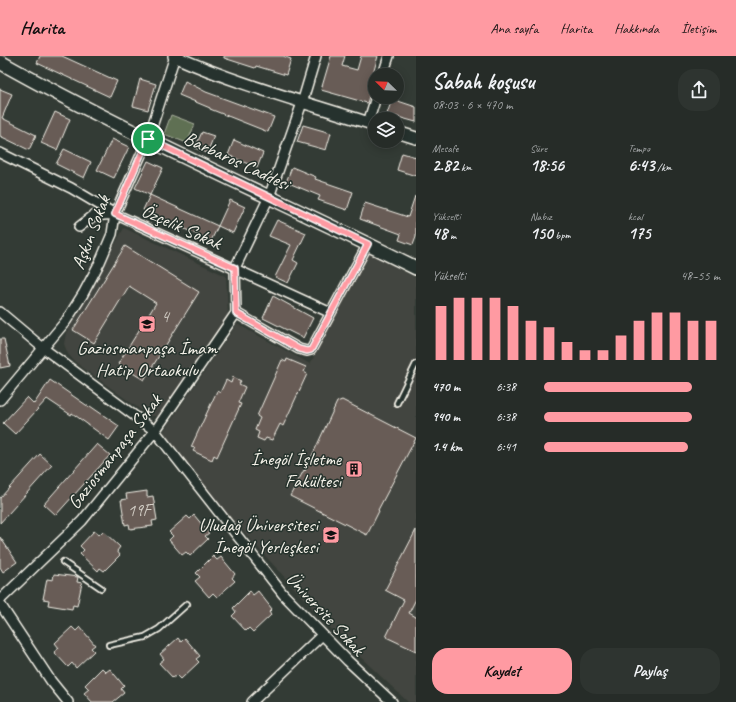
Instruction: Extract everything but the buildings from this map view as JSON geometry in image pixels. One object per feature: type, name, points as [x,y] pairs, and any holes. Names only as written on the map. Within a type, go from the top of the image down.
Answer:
[{"type":"main road","name":"Barbaros Caddesi","points":[[0,59],[6,56]]},
{"type":"main road","name":"Barbaros Caddesi","points":[[0,59],[148,139],[416,266]]},
{"type":"street","points":[[174,56],[302,103],[368,123]]},
{"type":"street","name":"Aşkın Sokak","points":[[0,400],[66,321],[83,294],[100,262],[112,234],[115,214],[148,139],[174,56]]},
{"type":"street","points":[[316,56],[302,103],[270,197],[235,268],[236,313],[299,349],[307,351],[311,350],[368,244]]},
{"type":"street","points":[[385,68],[389,56]]},
{"type":"street","points":[[404,134],[416,138]]},
{"type":"street","name":"Özçelik Sokak","points":[[0,153],[71,188],[115,214],[331,313]]},
{"type":"street","points":[[79,227],[93,216],[115,214]]},
{"type":"street","name":"Üniversite Sokak","points":[[0,312],[43,348],[154,431],[283,594],[386,700]]},
{"type":"street","name":"Gaziosmanpaşa Sokak","points":[[0,600],[82,521],[154,431],[236,313]]},
{"type":"street","points":[[0,604],[51,681],[68,702]]},
{"type":"street","points":[[252,702],[322,635]]},
{"type":"lane","points":[[397,403],[416,364]]},
{"type":"lane","points":[[63,562],[101,588]]},
{"type":"lane","points":[[109,645],[145,637],[159,629],[187,604]]},
{"type":"shaded area","name":"Gaziosmanpaşa İmam Hatip Ortaokulu","points":[[124,228],[226,276],[228,315],[162,414],[157,416],[151,416],[145,413],[75,362],[68,354],[64,344],[66,333]]},
{"type":"shaded area","name":"Uludağ Üniversitesi İnegöl Yerleşkesi","points":[[369,253],[416,278],[416,702],[408,702],[334,632],[159,438],[237,324],[310,364]]},
{"type":"green space","points":[[171,115],[195,124],[187,143],[164,134]]},
{"type":"place","name":"Gaziosmanpaşa İmam Hatip Ortaokulu","points":[[147,324]]},
{"type":"place","name":"İnegöl İşletme Fakültesi","points":[[354,469]]},
{"type":"place","name":"Uludağ Üniversitesi İnegöl Yerleşkesi","points":[[331,535]]},
{"type":"route","points":[[148,139],[368,244],[311,350],[307,351],[299,349],[236,313],[235,268],[115,214],[148,139]]}]
